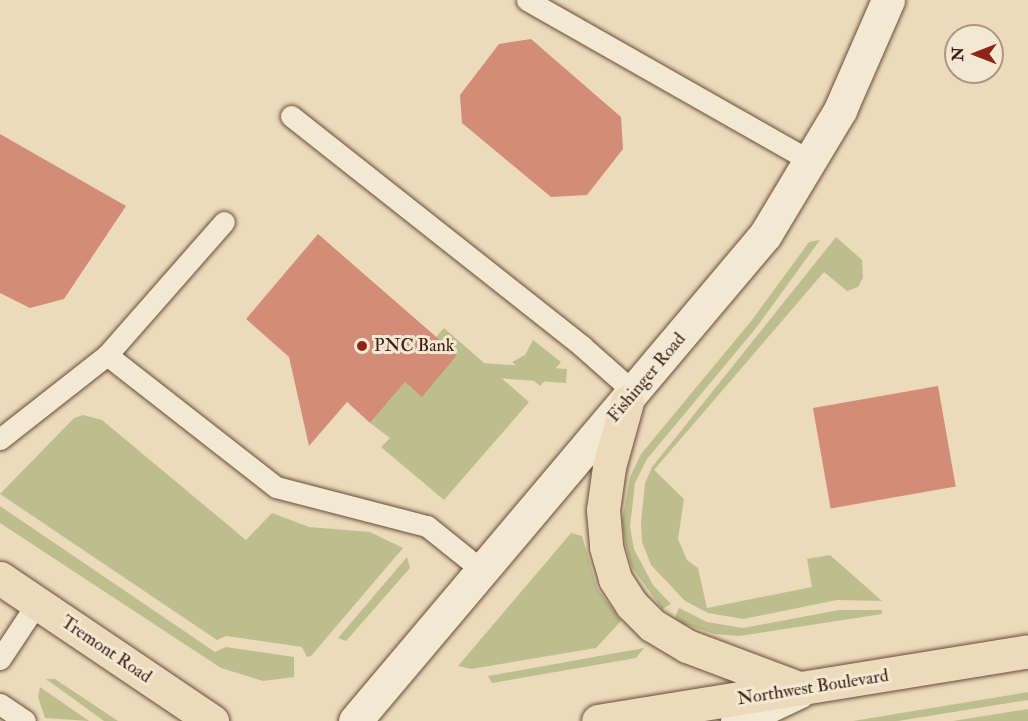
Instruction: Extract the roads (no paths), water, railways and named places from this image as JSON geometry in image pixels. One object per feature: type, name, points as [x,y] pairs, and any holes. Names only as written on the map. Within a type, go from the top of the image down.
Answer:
[{"type":"main road","name":"Fishinger Road","points":[[355,721],[765,236],[840,110],[888,0]]},
{"type":"main road","points":[[631,397],[609,467],[603,510],[606,546],[615,579],[631,604],[652,625],[687,646],[803,690]]},
{"type":"main road","name":"Tremont Road","points":[[0,578],[212,721]]},
{"type":"main road","name":"Northwest Boulevard","points":[[598,721],[803,690],[1028,651]]},
{"type":"main road","points":[[737,721],[803,690]]},
{"type":"lane","points":[[527,0],[810,161]]},
{"type":"lane","points":[[291,116],[582,346],[631,397]]},
{"type":"lane","points":[[0,439],[107,355],[224,222]]},
{"type":"lane","points":[[107,355],[276,488],[427,526],[483,571]]},
{"type":"lane","points":[[0,659],[37,603]]},
{"type":"lane","points":[[0,704],[25,721]]},
{"type":"place","name":"PNC Bank","points":[[362,346]]}]
